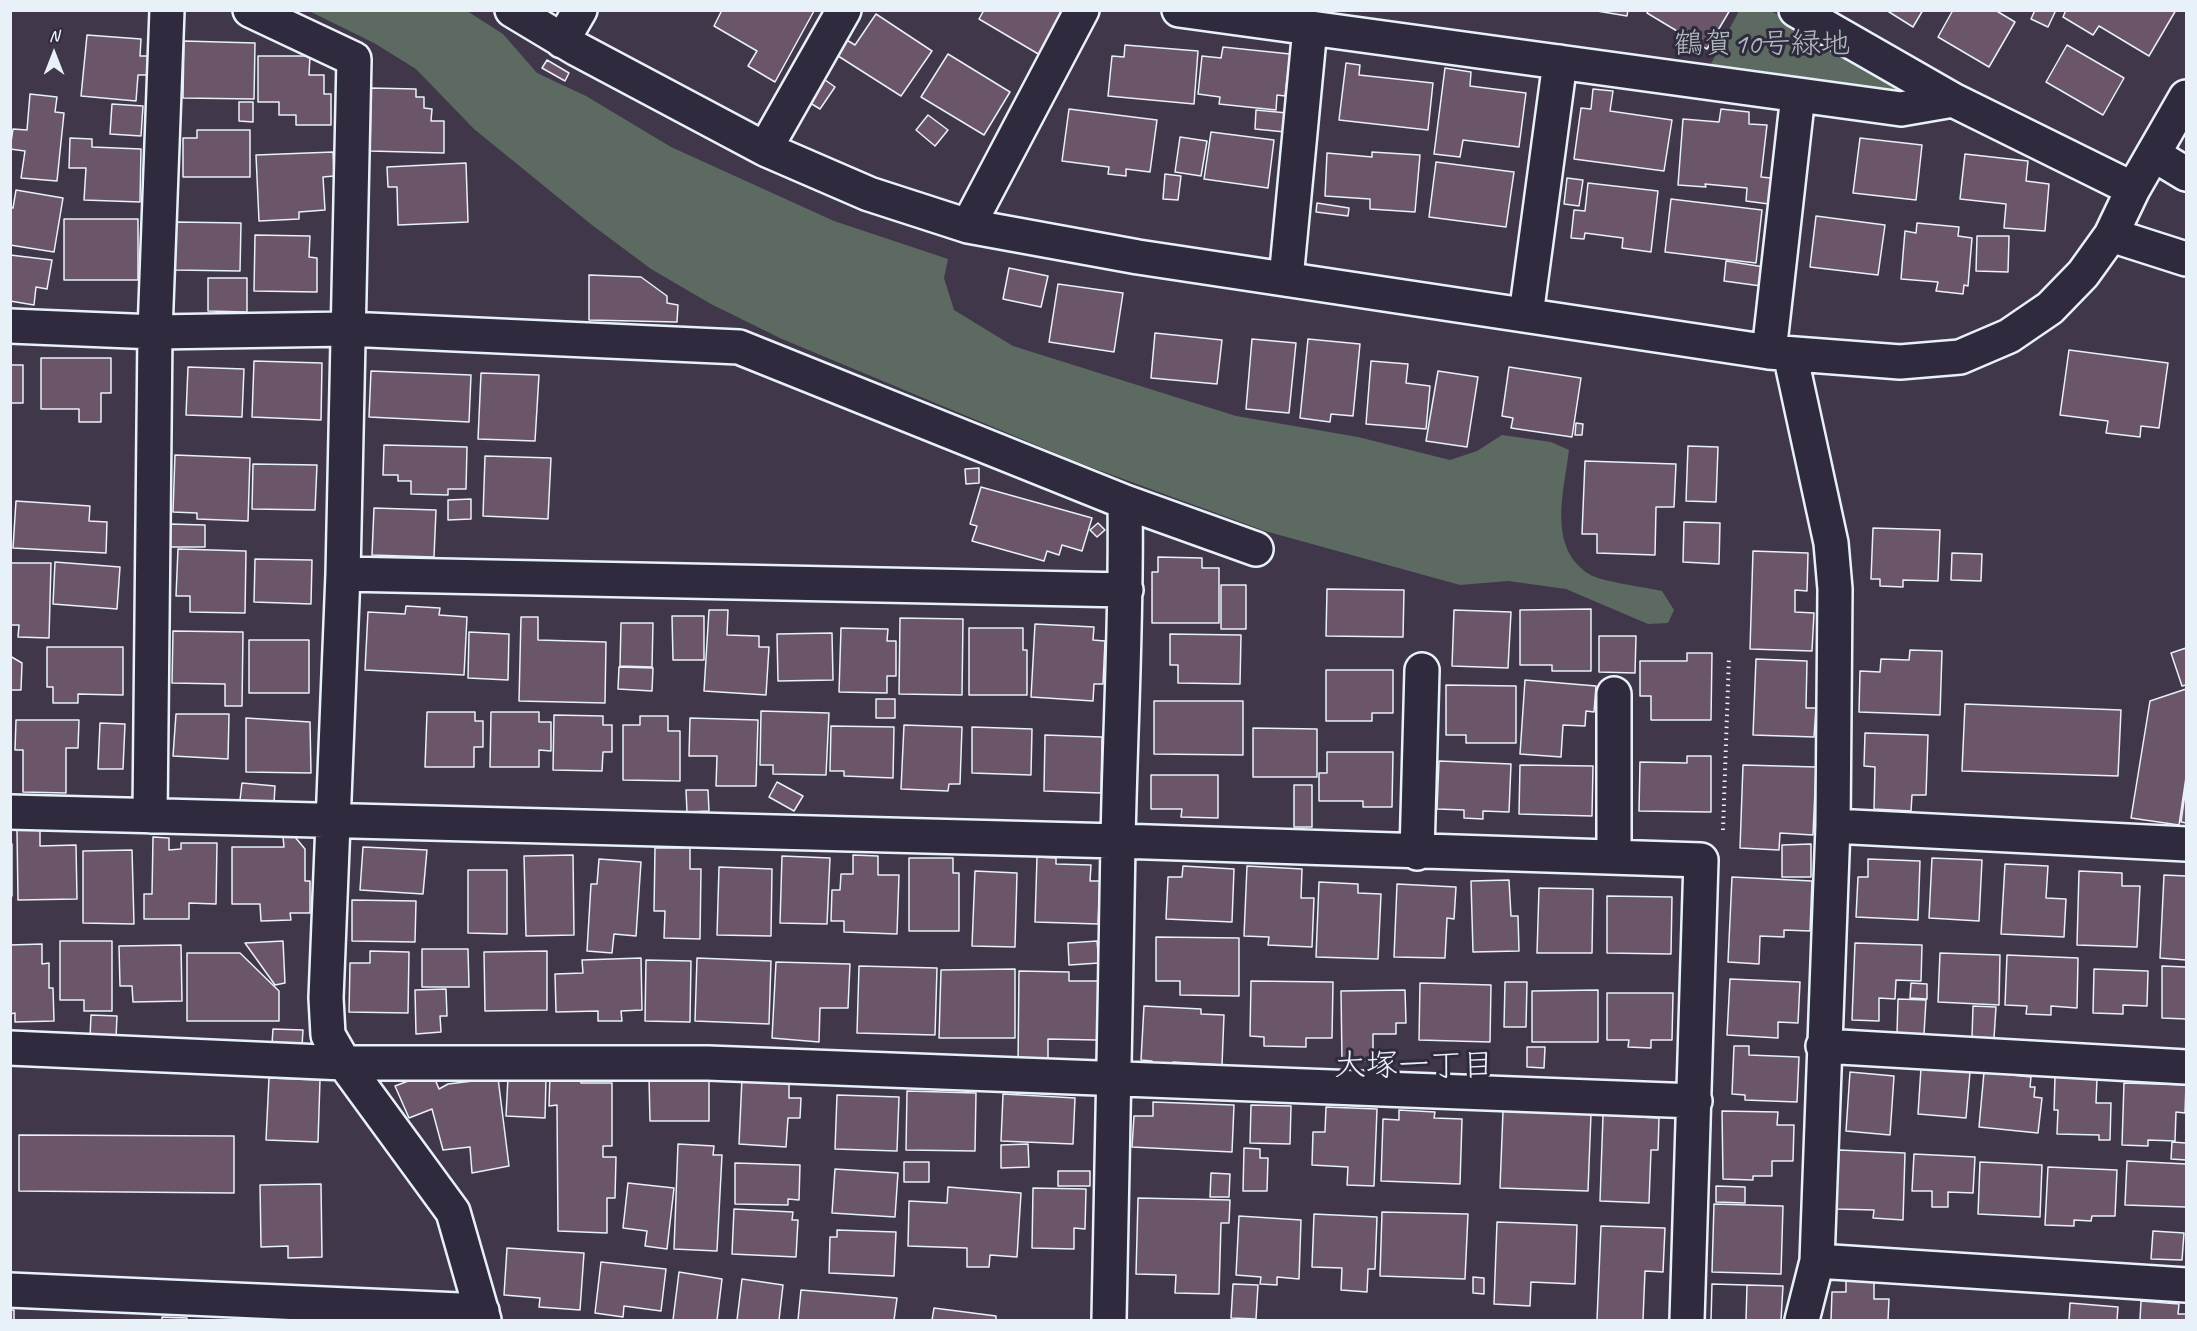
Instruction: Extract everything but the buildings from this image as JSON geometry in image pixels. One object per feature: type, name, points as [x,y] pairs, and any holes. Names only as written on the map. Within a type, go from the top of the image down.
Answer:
[{"type":"street","points":[[150,816],[155,332],[167,10]]},
{"type":"street","points":[[10,1290],[483,1316],[453,1212],[344,1063],[328,1035],[326,998],[343,574],[354,59],[250,10]]},
{"type":"street","points":[[512,10],[562,41],[765,149],[869,194],[968,226],[1138,257],[1780,353],[1900,362],[1960,357],[2009,336],[2050,309],[2083,274],[2111,235],[2133,189],[2187,97]]},
{"type":"street","points":[[562,41],[580,10]]},
{"type":"street","points":[[765,149],[844,10]]},
{"type":"street","points":[[968,226],[1082,10]]},
{"type":"street","points":[[1179,10],[1901,110],[1953,100]]},
{"type":"street","points":[[1796,10],[1953,100],[2133,189]]},
{"type":"street","points":[[1286,279],[1310,28]]},
{"type":"street","points":[[1526,315],[1560,62]]},
{"type":"street","points":[[1798,95],[1780,353],[1831,543],[1835,589],[1833,826],[1823,1046],[1817,1261],[1802,1320]]},
{"type":"street","points":[[2153,154],[2187,174]]},
{"type":"street","points":[[2111,235],[2187,259]]},
{"type":"street","points":[[10,326],[155,332],[347,329],[739,347],[1125,502],[1256,549]]},
{"type":"street","points":[[1108,1320],[1116,1079],[1118,841],[1126,590],[1125,502]]},
{"type":"street","points":[[343,574],[1126,590]]},
{"type":"street","points":[[1417,853],[1422,670]]},
{"type":"street","points":[[1614,694],[1614,857]]},
{"type":"street","points":[[10,812],[1118,841],[1417,853],[1701,860],[1687,1320]]},
{"type":"street","points":[[1833,826],[2187,844]]},
{"type":"street","points":[[1823,1046],[2187,1067]]},
{"type":"street","points":[[10,1048],[344,1063],[708,1063],[1695,1101]]},
{"type":"street","points":[[1817,1261],[2187,1285]]},
{"type":"path","points":[[1701,860],[1722,858],[1729,657]]},
{"type":"green space","points":[[309,11],[467,11],[503,34],[537,73],[586,96],[671,147],[834,221],[948,259],[944,278],[954,310],[1013,346],[1236,416],[1358,437],[1450,460],[1477,451],[1502,435],[1551,442],[1569,450],[1561,518],[1567,549],[1576,563],[1595,577],[1662,591],[1674,610],[1668,623],[1648,624],[1566,589],[1508,581],[1460,585],[1265,531],[1077,462],[782,339],[711,304],[651,269],[592,225],[474,129],[416,69],[374,43]]},
{"type":"green space","name":"鶴賀10号緑地","points":[[1739,11],[1771,11],[1923,94],[1894,97],[1706,73]]},
{"type":"district","name":"大塚一丁目","points":[[1414,1067]]}]
